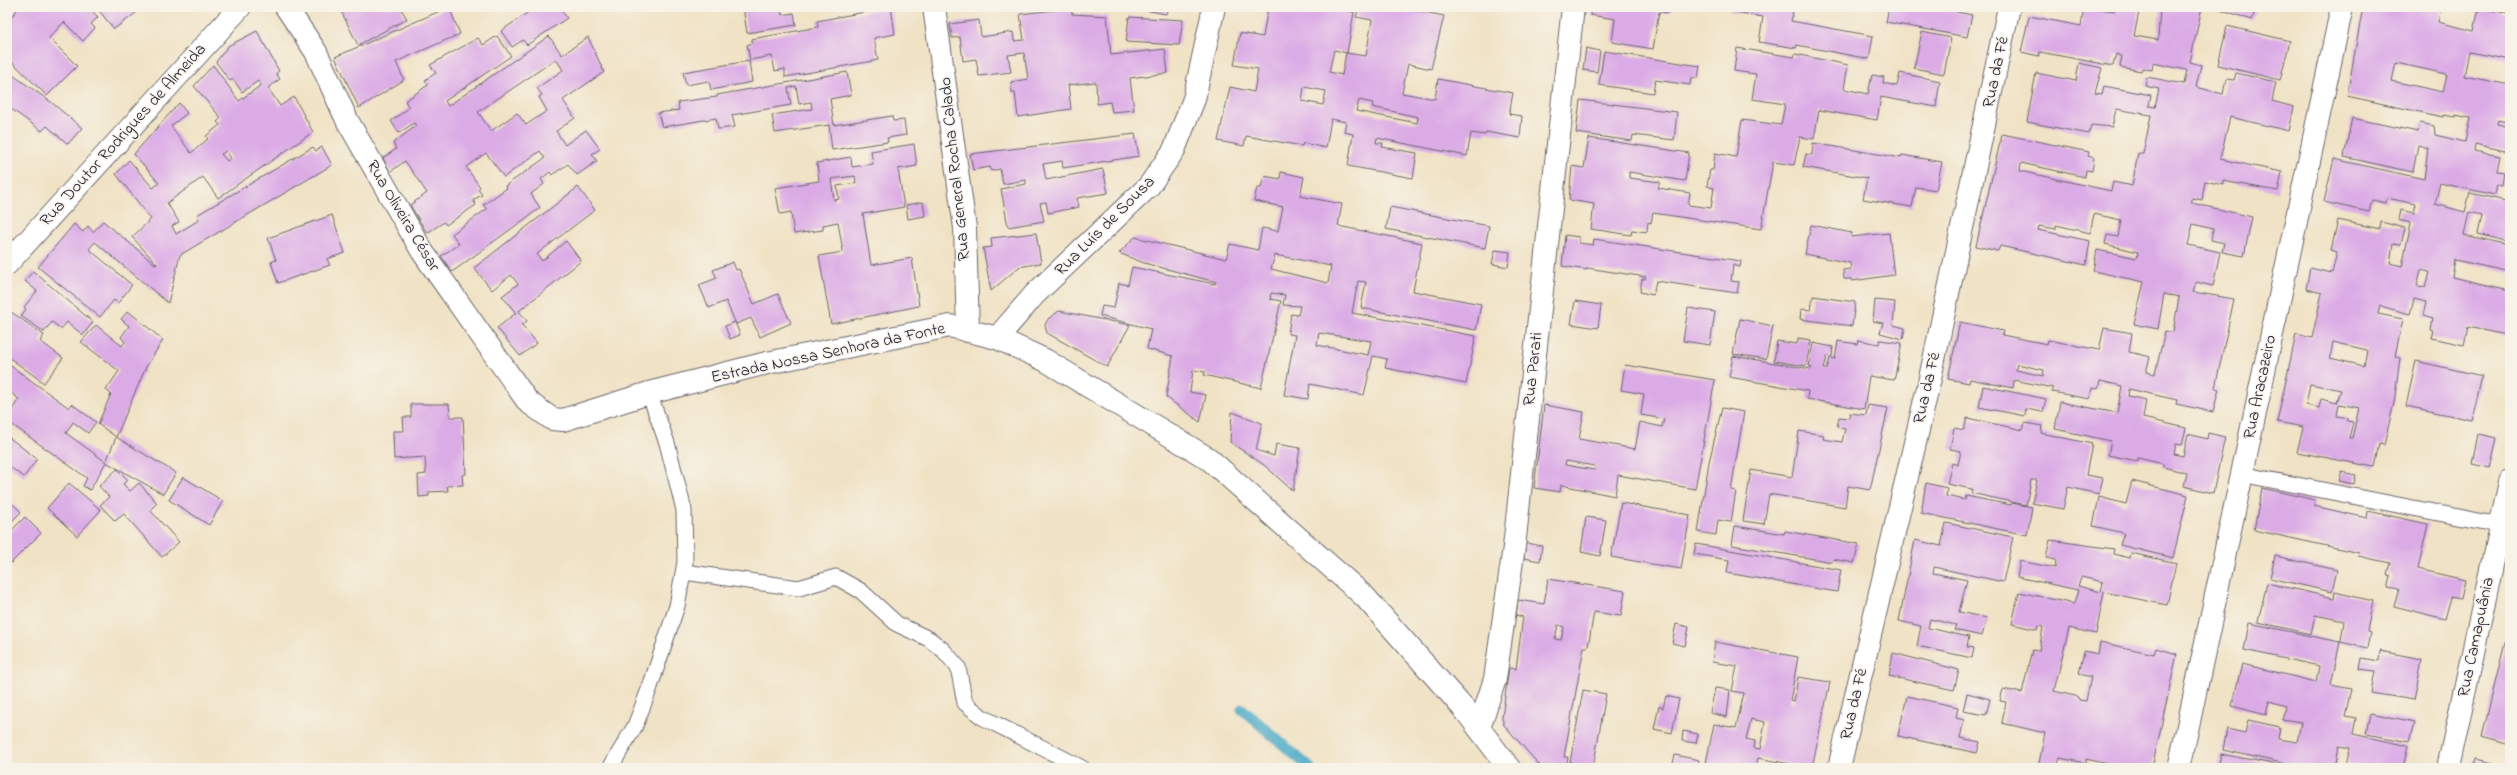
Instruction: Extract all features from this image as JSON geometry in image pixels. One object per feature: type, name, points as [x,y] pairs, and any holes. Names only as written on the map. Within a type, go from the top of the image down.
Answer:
[{"type":"street","name":"Rua Doutor Rodrigues de Almeida","points":[[7,264],[240,7]]},
{"type":"street","name":"Rua Oliveira César","points":[[286,7],[316,52],[347,120],[422,251],[528,402],[541,413]]},
{"type":"street","name":"Rua General Rocha Calado","points":[[934,7],[965,228],[968,331]]},
{"type":"street","name":"Rua Luís de Sousa","points":[[998,338],[1035,294],[1149,186],[1174,150],[1194,99],[1214,7]]},
{"type":"street","name":"Rua Parati","points":[[1479,728],[1495,679],[1513,554],[1573,7]]},
{"type":"street","name":"Rua da Fé","points":[[1839,768],[1929,383],[2009,7]]},
{"type":"street","name":"Rua Aracazeiro","points":[[2179,768],[2342,7]]},
{"type":"street","name":"Estrada Nossa Senhora da Fonte","points":[[541,413],[552,419],[574,418],[649,393],[767,363],[950,326],[998,338],[1045,360],[1209,459],[1365,597],[1479,728],[1509,768]]},
{"type":"street","name":"Rua Camapuânia","points":[[2448,768],[2505,526],[2510,482]]},
{"type":"lane","points":[[610,768],[635,726],[650,687],[677,606],[684,572],[684,510],[667,443],[649,393]]},
{"type":"lane","points":[[2241,474],[2505,526]]},
{"type":"lane","points":[[684,572],[799,588],[836,577],[862,591],[898,624],[929,638],[943,650],[958,667],[965,703],[971,709],[982,717],[1082,768]]},
{"type":"building","points":[[13,7],[47,7],[49,9],[51,7],[77,7],[81,11],[88,7],[98,17],[91,24],[95,28],[83,41],[64,22],[49,38],[77,66],[47,96],[7,57],[7,22],[17,10]]},
{"type":"building","points":[[96,7],[132,7],[136,13],[114,29]]},
{"type":"building","points":[[339,7],[400,7],[407,19],[358,45]]},
{"type":"building","points":[[449,7],[460,34],[396,62],[404,80],[359,108],[335,57]]},
{"type":"building","points":[[536,7],[559,7],[567,18],[527,45],[523,40],[512,47],[501,31]]},
{"type":"building","points":[[743,7],[780,7],[782,15],[794,13],[796,25],[747,33]]},
{"type":"building","points":[[891,7],[895,34],[874,38],[878,60],[785,77],[785,69],[775,71],[772,56],[750,60],[747,45],[752,43],[752,39],[818,27],[817,21]]},
{"type":"building","points":[[1129,7],[1168,7],[1166,14]]},
{"type":"building","points":[[1268,7],[1328,7],[1354,12],[1347,53],[1334,50],[1329,72],[1342,75],[1346,53],[1366,56],[1372,20],[1356,17],[1359,7],[1401,7],[1444,16],[1431,69],[1408,64],[1402,93],[1435,99],[1438,79],[1513,93],[1509,114],[1522,116],[1520,138],[1486,132],[1485,135],[1471,133],[1467,156],[1377,138],[1376,143],[1383,143],[1382,147],[1417,153],[1413,178],[1348,166],[1353,134],[1344,132],[1346,122],[1331,119],[1326,148],[1303,143],[1302,146],[1246,136],[1244,146],[1218,141],[1230,87],[1254,92],[1258,69],[1234,65],[1240,33],[1263,37]],"holes":[[[1304,87],[1326,91],[1323,105],[1302,101]],[[1359,100],[1373,103],[1372,107],[1418,117],[1417,123],[1356,111]]]},
{"type":"building","points":[[1591,7],[1670,7],[1669,13],[1659,12],[1653,49],[1612,42],[1615,19],[1590,15]]},
{"type":"building","points":[[1731,7],[1794,7],[1791,21],[1873,36],[1869,59],[1797,45],[1796,48],[1759,42],[1763,17],[1730,11]]},
{"type":"building","points":[[1889,7],[1958,7],[1957,12],[1972,15],[1967,37],[1886,22]]},
{"type":"building","points":[[2084,7],[2115,11],[2116,7],[2140,7],[2134,36],[2158,40],[2160,7],[2202,7],[2190,62],[2201,65],[2196,87],[2223,94],[2226,79],[2234,80],[2236,73],[2276,82],[2272,101],[2294,107],[2289,131],[2230,117],[2220,159],[2282,172],[2278,191],[2223,181],[2223,185],[2205,181],[2202,200],[2192,198],[2192,203],[2252,217],[2244,256],[2222,252],[2224,243],[2211,240],[2213,229],[2193,224],[2188,245],[2220,252],[2213,286],[2196,282],[2193,292],[2234,299],[2215,388],[2219,389],[2213,412],[2176,404],[2177,400],[2129,389],[2128,396],[2146,400],[2143,418],[2186,428],[2182,445],[2176,444],[2174,454],[2183,456],[2188,434],[2207,439],[2208,433],[2225,437],[2213,493],[2184,486],[2187,473],[2163,467],[2163,464],[2138,458],[2137,461],[2108,455],[2111,441],[2055,429],[2060,402],[2117,413],[2122,386],[2100,381],[2098,389],[2092,388],[2090,399],[2052,392],[2053,388],[2014,380],[2013,388],[1970,379],[1969,383],[1948,379],[1960,322],[2003,331],[2002,335],[2047,344],[2048,340],[2099,350],[2104,328],[2132,333],[2129,352],[2150,357],[2146,372],[2155,374],[2165,331],[2173,332],[2179,297],[2164,294],[2158,329],[2134,324],[2144,282],[2093,271],[2097,250],[2137,258],[2138,252],[2105,244],[2107,235],[2118,237],[2121,220],[2094,214],[2090,233],[2056,225],[2056,229],[2039,226],[2038,230],[2090,241],[2086,265],[2000,246],[1998,251],[1976,246],[2002,134],[2089,152],[2088,156],[2094,158],[2092,171],[2086,170],[2085,177],[2021,163],[2020,171],[2111,191],[2113,182],[2132,186],[2138,153],[2143,154],[2151,115],[2116,109],[2112,127],[2091,125],[2089,134],[2027,122],[2036,73],[2076,81],[2079,63],[2102,68],[2095,93],[2102,94],[2104,86],[2151,95],[2149,106],[2155,107],[2159,89],[2145,86],[2147,77],[2184,84],[2187,70],[2153,63],[2152,70],[2142,68],[2141,71],[2120,67],[2122,56],[2116,54],[2113,66],[2040,52],[2039,56],[2021,52],[2029,16],[2081,26]],"holes":[[[2017,364],[2044,370],[2043,376],[2016,370]]]},
{"type":"building","points":[[2214,7],[2256,7],[2252,20]]},
{"type":"building","points":[[2363,7],[2441,7],[2438,22],[2474,31],[2479,8],[2510,14],[2510,60],[2469,52],[2464,76],[2510,85],[2510,123],[2498,120],[2497,124],[2510,127],[2509,152],[2475,144],[2474,151],[2500,156],[2497,171],[2504,172],[2502,186],[2497,185],[2495,195],[2440,183],[2435,204],[2465,212],[2470,193],[2510,202],[2510,242],[2478,234],[2482,215],[2469,212],[2464,235],[2510,245],[2510,272],[2455,260],[2452,277],[2510,290],[2510,336],[2468,327],[2464,345],[2432,338],[2434,331],[2431,330],[2433,319],[2423,316],[2426,302],[2414,299],[2410,314],[2380,306],[2378,314],[2403,319],[2395,356],[2400,358],[2394,403],[2384,445],[2379,444],[2374,467],[2297,452],[2303,427],[2277,422],[2296,334],[2312,338],[2322,293],[2306,289],[2310,268],[2332,273],[2337,252],[2331,250],[2338,220],[2380,229],[2381,222],[2405,228],[2401,245],[2393,244],[2390,263],[2402,266],[2411,223],[2398,220],[2400,210],[2414,213],[2416,204],[2387,198],[2386,203],[2372,200],[2369,212],[2324,202],[2334,159],[2424,179],[2428,148],[2418,145],[2413,172],[2344,157],[2352,118],[2418,132],[2420,123],[2434,126],[2435,135],[2465,142],[2470,118],[2456,115],[2456,117],[2443,115],[2443,117],[2347,96]],"holes":[[[2396,63],[2447,74],[2443,92],[2392,81]],[[2421,270],[2429,272],[2425,287],[2417,286]],[[2333,342],[2367,350],[2364,366],[2330,358]],[[2310,384],[2341,390],[2337,403],[2321,399],[2319,408],[2306,405]],[[2339,404],[2359,408],[2352,438],[2349,438],[2353,422],[2347,421],[2348,418],[2337,416]]]},
{"type":"building","points":[[1071,8],[1072,14],[1107,16],[1111,55],[1165,49],[1168,73],[1130,78],[1134,110],[1112,112],[1110,102],[1097,104],[1096,82],[1068,85],[1071,109],[1018,117],[1015,93],[1012,93],[1011,82],[1028,79],[1024,53],[1008,55],[1011,72],[979,76],[976,59],[963,61],[960,37],[952,38],[950,24],[979,20],[981,37],[1013,32],[1014,41],[1024,40],[1020,14]]},
{"type":"building","points":[[1129,17],[1183,20],[1179,45],[1126,42]]},
{"type":"building","points":[[2227,26],[2290,41],[2280,80],[2218,65]]},
{"type":"building","points":[[257,31],[279,71],[276,73],[280,79],[268,88],[280,106],[294,97],[313,132],[218,198],[203,177],[167,203],[179,222],[172,226],[176,234],[199,220],[197,215],[313,147],[316,151],[322,147],[332,165],[180,255],[168,303],[95,242],[89,249],[132,285],[118,303],[114,300],[100,317],[38,267],[74,224],[83,232],[88,226],[93,232],[103,221],[156,265],[157,264],[132,237],[151,219],[116,174],[129,160],[153,188],[159,183],[134,154],[179,103],[187,113],[171,126],[191,153],[208,139],[206,136],[220,125],[217,122],[221,118],[194,86],[213,65],[239,101],[261,85],[258,81],[242,92],[233,79],[230,81],[216,62],[228,46]],"holes":[[[226,151],[231,158],[227,161],[221,154]]]},
{"type":"building","points":[[1922,32],[1951,38],[1944,74],[1914,68]]},
{"type":"building","points":[[497,36],[511,56],[445,101],[448,106],[549,36],[562,55],[588,37],[604,72],[563,100],[575,118],[556,131],[565,145],[586,130],[600,149],[592,154],[597,161],[577,175],[568,164],[552,175],[550,172],[541,179],[544,184],[531,194],[540,208],[452,272],[441,256],[459,244],[452,234],[487,209],[483,205],[507,188],[505,186],[545,158],[540,151],[504,177],[486,153],[466,167],[480,187],[478,189],[482,195],[473,200],[476,205],[446,225],[444,222],[427,233],[410,205],[427,193],[405,161],[390,172],[383,158],[396,149],[393,143],[416,126],[414,123],[399,133],[391,121],[409,108],[405,101],[428,85],[425,80],[436,73],[430,65],[478,38],[483,45]],"holes":[[[556,59],[563,70],[537,88],[542,95],[539,97],[547,111],[526,125],[517,113],[491,131],[478,112]]]},
{"type":"building","points":[[1586,48],[1600,51],[1597,72],[1583,70]]},
{"type":"building","points":[[1737,48],[1794,57],[1795,54],[1848,65],[1844,89],[1868,94],[1872,75],[1884,77],[1883,83],[1897,86],[1900,73],[1940,81],[1936,107],[1881,97],[1877,120],[1819,110],[1814,139],[1800,137],[1794,165],[1773,162],[1761,229],[1653,213],[1651,223],[1648,222],[1647,232],[1632,230],[1631,235],[1591,229],[1594,204],[1569,200],[1572,166],[1584,168],[1589,138],[1689,153],[1685,181],[1629,172],[1629,178],[1660,182],[1658,188],[1690,193],[1688,205],[1711,208],[1714,188],[1707,186],[1710,170],[1713,170],[1715,153],[1736,157],[1742,120],[1781,125],[1785,104],[1752,99],[1756,74],[1734,71]]},
{"type":"building","points":[[1604,51],[1700,66],[1698,78],[1691,78],[1690,85],[1655,80],[1653,93],[1599,85]]},
{"type":"building","points":[[749,61],[752,82],[711,90],[709,81],[686,85],[683,72]]},
{"type":"building","points":[[7,71],[51,102],[82,128],[68,144],[47,126],[42,131],[7,106]]},
{"type":"building","points":[[847,72],[851,95],[830,99],[834,125],[892,116],[893,121],[904,120],[906,135],[887,138],[888,142],[832,150],[829,125],[775,133],[772,115],[812,109],[811,102],[799,104],[796,86],[788,88],[791,105],[732,115],[735,127],[718,129],[716,118],[662,127],[658,113],[679,110],[678,102],[717,97],[717,95]]},
{"type":"building","points":[[1580,100],[1677,112],[1674,140],[1633,135],[1632,141],[1576,133]]},
{"type":"building","points":[[1135,134],[1139,156],[1063,168],[1062,161],[1043,164],[1046,180],[1103,169],[1108,193],[1077,198],[1079,207],[1048,213],[1046,202],[1040,203],[1044,221],[1008,227],[1001,189],[1026,184],[1026,180],[1003,184],[1000,169],[991,171],[990,167],[973,170],[970,154]]},
{"type":"building","points":[[1813,143],[1901,158],[1902,155],[1942,162],[1936,190],[1916,187],[1912,207],[1863,199],[1867,178],[1803,167],[1806,154],[1812,155]]},
{"type":"building","points":[[914,144],[917,166],[898,169],[904,207],[863,214],[871,265],[912,258],[919,306],[831,324],[819,256],[843,252],[838,222],[823,225],[823,230],[794,234],[791,212],[780,214],[775,188],[819,181],[817,163],[851,157],[852,167],[873,164],[871,151]],"holes":[[[855,176],[856,183],[837,186],[839,199],[834,200],[831,179]]]},
{"type":"building","points":[[1281,172],[1304,177],[1300,196],[1342,204],[1338,226],[1422,243],[1413,291],[1481,304],[1476,330],[1361,308],[1366,282],[1358,281],[1352,313],[1476,336],[1466,384],[1385,368],[1387,359],[1373,356],[1364,395],[1310,384],[1308,399],[1284,395],[1295,335],[1288,334],[1291,314],[1298,315],[1300,306],[1283,305],[1285,295],[1271,293],[1270,299],[1281,301],[1261,388],[1204,375],[1205,372],[1193,370],[1190,392],[1206,395],[1200,422],[1166,397],[1173,356],[1147,349],[1151,329],[1100,316],[1102,306],[1114,308],[1119,283],[1128,285],[1132,267],[1215,284],[1216,282],[1144,263],[1119,253],[1135,237],[1226,259],[1230,244],[1258,250],[1262,228],[1278,231],[1283,207],[1254,201],[1257,188],[1261,188],[1264,176],[1280,179]],"holes":[[[1275,255],[1331,266],[1328,283],[1271,269]],[[1319,333],[1371,341],[1368,355],[1317,345]]]},
{"type":"building","points":[[578,187],[595,210],[537,254],[542,261],[566,241],[581,261],[519,311],[527,321],[522,325],[537,343],[520,356],[497,328],[516,313],[502,296],[518,284],[511,275],[492,290],[474,268]]},
{"type":"building","points":[[923,202],[925,216],[908,219],[906,205]]},
{"type":"building","points":[[1390,207],[1489,226],[1485,248],[1386,229]]},
{"type":"building","points":[[332,215],[345,253],[327,259],[330,265],[278,283],[271,262],[276,260],[268,238]]},
{"type":"building","points":[[1811,225],[1852,233],[1851,237],[1889,233],[1894,275],[1852,281],[1852,279],[1844,279],[1843,270],[1851,269],[1850,263],[1805,254]]},
{"type":"building","points":[[1036,233],[1041,263],[1019,267],[991,291],[983,248],[992,247],[991,238]]},
{"type":"building","points":[[1565,235],[1579,237],[1579,243],[1593,245],[1594,239],[1741,261],[1740,267],[1733,265],[1731,281],[1739,282],[1737,293],[1656,281],[1653,295],[1640,292],[1642,279],[1645,279],[1646,277],[1587,268],[1587,270],[1562,266]]},
{"type":"building","points":[[1495,250],[1510,252],[1508,267],[1492,264]]},
{"type":"building","points":[[733,262],[736,270],[739,269],[754,304],[778,294],[791,323],[760,337],[751,318],[736,324],[726,301],[709,308],[699,285],[717,278],[713,270]]},
{"type":"building","points":[[33,271],[93,322],[83,335],[67,322],[61,329],[52,322],[44,332],[21,316],[26,309],[24,307],[37,291],[25,281]]},
{"type":"building","points":[[1813,296],[1855,302],[1852,326],[1800,319],[1801,309],[1811,310]]},
{"type":"building","points":[[1875,300],[1895,302],[1893,325],[1905,328],[1903,339],[1880,333],[1883,323],[1873,321]]},
{"type":"building","points":[[1575,301],[1601,305],[1598,328],[1571,324]]},
{"type":"building","points":[[1688,308],[1715,312],[1710,345],[1683,341]]},
{"type":"building","points":[[7,309],[44,335],[40,341],[63,358],[44,383],[7,356]]},
{"type":"building","points":[[128,311],[163,340],[146,367],[116,437],[98,424],[111,394],[106,390],[119,371],[81,342],[96,325],[122,346],[125,342],[121,337],[129,326],[121,319]]},
{"type":"building","points":[[1059,311],[1130,325],[1107,367],[1047,333],[1045,325],[1048,319]]},
{"type":"building","points":[[1740,319],[1773,326],[1766,359],[1733,354]]},
{"type":"building","points":[[735,322],[740,335],[730,339],[725,326]]},
{"type":"building","points":[[1798,338],[1811,340],[1806,366],[1774,361],[1777,341],[1797,344]]},
{"type":"building","points":[[1858,340],[1879,344],[1880,340],[1902,343],[1894,380],[1869,376],[1864,409],[1807,399],[1808,391],[1729,377],[1733,356],[1811,369],[1812,367],[1809,366],[1813,343],[1833,347],[1832,357],[1827,356],[1824,369],[1827,369],[1830,358],[1835,359],[1838,341],[1857,344]]},
{"type":"building","points":[[2416,361],[2482,376],[2472,420],[2406,406]]},
{"type":"building","points":[[1625,365],[1715,380],[1695,489],[1618,475],[1615,496],[1561,485],[1560,492],[1534,488],[1544,405],[1584,412],[1579,439],[1635,449],[1640,422],[1662,427],[1664,419],[1641,415],[1644,394],[1621,390]],"holes":[[[1566,461],[1595,466],[1594,470],[1565,465]]]},
{"type":"building","points":[[11,366],[69,408],[72,404],[96,422],[88,433],[73,422],[66,433],[106,462],[90,490],[83,486],[87,478],[7,421],[7,417],[19,399],[7,390],[7,371]]},
{"type":"building","points":[[1983,386],[2046,399],[2043,412],[2026,409],[2025,416],[1979,407]]},
{"type":"building","points":[[411,404],[449,404],[450,417],[463,417],[466,474],[462,475],[463,485],[447,486],[448,491],[429,492],[429,496],[419,497],[418,475],[426,474],[425,457],[394,459],[393,431],[404,431],[403,417],[411,417]]},
{"type":"building","points":[[1868,405],[1888,408],[1870,490],[1848,486],[1845,507],[1769,494],[1764,524],[1743,521],[1751,470],[1792,477],[1799,431],[1824,435],[1823,439],[1842,442],[1845,429],[1837,427],[1839,417],[1849,418],[1850,413],[1866,415]]},
{"type":"building","points":[[1722,408],[1744,412],[1731,490],[1736,491],[1731,522],[1718,520],[1716,535],[1698,532],[1709,462]]},
{"type":"building","points":[[1232,412],[1262,423],[1256,450],[1274,456],[1276,444],[1300,448],[1293,491],[1264,465],[1230,442]]},
{"type":"building","points":[[1967,418],[2023,430],[2025,423],[2042,426],[2041,433],[2092,444],[2086,475],[2103,478],[2099,494],[2068,487],[2063,509],[2032,503],[2037,480],[2031,480],[2026,505],[1971,493],[1972,489],[1947,484],[1952,463],[1958,465],[1961,451],[1950,449],[1954,428],[1964,430]]},
{"type":"building","points":[[2478,434],[2497,438],[2490,468],[2472,464]]},
{"type":"building","points":[[7,436],[37,459],[24,477],[7,465]]},
{"type":"building","points":[[116,437],[176,473],[163,494],[106,462]]},
{"type":"building","points":[[117,469],[128,480],[123,484],[130,491],[139,483],[157,503],[150,510],[179,542],[162,557],[124,514],[115,521],[100,505],[109,497],[99,486]]},
{"type":"building","points":[[2342,472],[2356,475],[2354,484],[2339,481]]},
{"type":"building","points":[[183,477],[223,501],[209,525],[169,500]]},
{"type":"building","points":[[2132,481],[2188,495],[2173,558],[2120,545],[2124,533],[2093,526],[2099,497],[2126,504]]},
{"type":"building","points":[[69,483],[101,510],[77,536],[47,508]]},
{"type":"building","points":[[1926,483],[1947,488],[1946,496],[1965,500],[1966,496],[2011,505],[2012,503],[2032,507],[2027,535],[1921,513]]},
{"type":"building","points":[[2262,488],[2315,500],[2314,506],[2367,518],[2368,511],[2428,524],[2418,569],[2465,580],[2461,599],[2451,597],[2445,619],[2394,606],[2399,590],[2388,588],[2391,576],[2387,574],[2390,563],[2358,556],[2359,553],[2254,530]]},
{"type":"building","points":[[7,498],[21,512],[12,521],[10,520],[7,522]]},
{"type":"building","points":[[1621,503],[1690,515],[1681,569],[1611,557]]},
{"type":"building","points":[[25,517],[41,533],[7,567],[7,535]]},
{"type":"building","points":[[1586,517],[1606,520],[1600,556],[1581,552]]},
{"type":"building","points":[[1946,523],[2013,537],[2003,582],[1934,567],[1933,573],[1967,580],[1959,612],[1987,618],[1982,636],[1954,630],[1956,625],[1930,619],[1928,628],[1969,637],[1967,647],[1974,648],[1972,658],[1917,646],[1921,626],[1899,621],[1915,540],[1941,546]]},
{"type":"building","points":[[1735,526],[1784,534],[1785,531],[1859,544],[1854,563],[1833,559],[1832,562],[1732,545]]},
{"type":"building","points":[[2050,540],[2114,549],[2113,554],[2130,558],[2131,553],[2176,563],[2167,605],[2104,592],[2096,634],[2069,628],[2054,691],[2079,697],[2079,700],[2086,701],[2091,677],[2079,674],[2084,651],[2098,654],[2100,642],[2154,654],[2156,648],[2177,654],[2152,768],[2126,768],[2086,759],[2086,763],[2059,758],[2057,764],[2072,768],[2038,768],[2045,733],[2002,723],[2006,702],[2000,701],[2003,689],[2022,693],[2032,650],[2039,651],[2043,627],[2038,626],[2037,630],[2012,624],[2019,592],[2074,604],[2078,590],[2017,577],[2020,561],[2055,568],[2056,560],[2046,558]],"holes":[[[2081,577],[2103,582],[2101,592],[2078,586]]]},
{"type":"building","points":[[1526,543],[1542,546],[1540,561],[1524,558]]},
{"type":"building","points":[[1696,544],[1841,570],[1837,592],[1727,573],[1729,560],[1694,554]]},
{"type":"building","points":[[2275,556],[2337,570],[2332,592],[2270,578]]},
{"type":"building","points":[[1548,579],[1625,591],[1621,616],[1594,612],[1588,647],[1584,647],[1564,757],[1568,757],[1566,768],[1542,768],[1504,725],[1502,718],[1509,668],[1516,669],[1523,617],[1516,615],[1518,600],[1544,604]],"holes":[[[1558,625],[1564,627],[1561,640],[1555,639]]]},
{"type":"building","points":[[2267,583],[2334,598],[2335,592],[2373,601],[2367,631],[2370,632],[2367,648],[2340,642],[2344,621],[2315,615],[2311,634],[2258,622]]},
{"type":"building","points":[[2249,623],[2340,642],[2331,685],[2351,689],[2345,716],[2356,718],[2353,734],[2408,746],[2403,768],[2367,768],[2346,764],[2350,748],[2339,746],[2335,768],[2291,768],[2291,765],[2223,750],[2227,729],[2245,733],[2248,720],[2280,727],[2278,739],[2297,742],[2301,723],[2282,720],[2286,706],[2269,701],[2266,715],[2232,706],[2242,664],[2316,682],[2319,666],[2244,650]]},
{"type":"building","points":[[1676,624],[1689,627],[1685,646],[1672,643]]},
{"type":"building","points":[[2508,630],[2510,631],[2510,745],[2482,737]]},
{"type":"building","points":[[1715,642],[1798,657],[1790,701],[1794,702],[1798,677],[1830,682],[1812,768],[1758,758],[1756,768],[1705,768],[1714,724],[1736,728],[1744,693],[1732,691],[1737,666],[1712,662]],"holes":[[[1751,719],[1765,722],[1760,749],[1754,748],[1755,741],[1746,739]]]},
{"type":"building","points":[[2380,651],[2422,659],[2414,700],[2371,693],[2375,671],[2360,669],[2362,658],[2379,661]]},
{"type":"building","points":[[1893,653],[1959,670],[1954,690],[1889,676]]},
{"type":"building","points":[[1715,688],[1730,690],[1727,717],[1710,713]]},
{"type":"building","points":[[1583,690],[1606,694],[1593,768],[1569,768]]},
{"type":"building","points":[[1967,693],[1990,699],[1986,715],[1963,711]]},
{"type":"building","points":[[1666,696],[1679,699],[1672,733],[1654,729],[1659,706],[1663,708]]},
{"type":"building","points":[[1907,696],[1958,707],[1956,718],[1964,720],[1960,738],[1980,742],[1977,753],[1898,736]]},
{"type":"building","points":[[2370,713],[2415,722],[2410,742],[2366,734]]},
{"type":"building","points":[[1683,731],[1698,734],[1696,743],[1682,741]]},
{"type":"building","points":[[2221,754],[2289,767],[2289,768],[2218,768]]},
{"type":"building","points":[[1675,755],[1699,760],[1698,768],[1672,768]]},
{"type":"building","points":[[2475,759],[2510,767],[2510,768],[2473,768]]},
{"type":"waterway","points":[[1242,709],[1310,768]]}]
